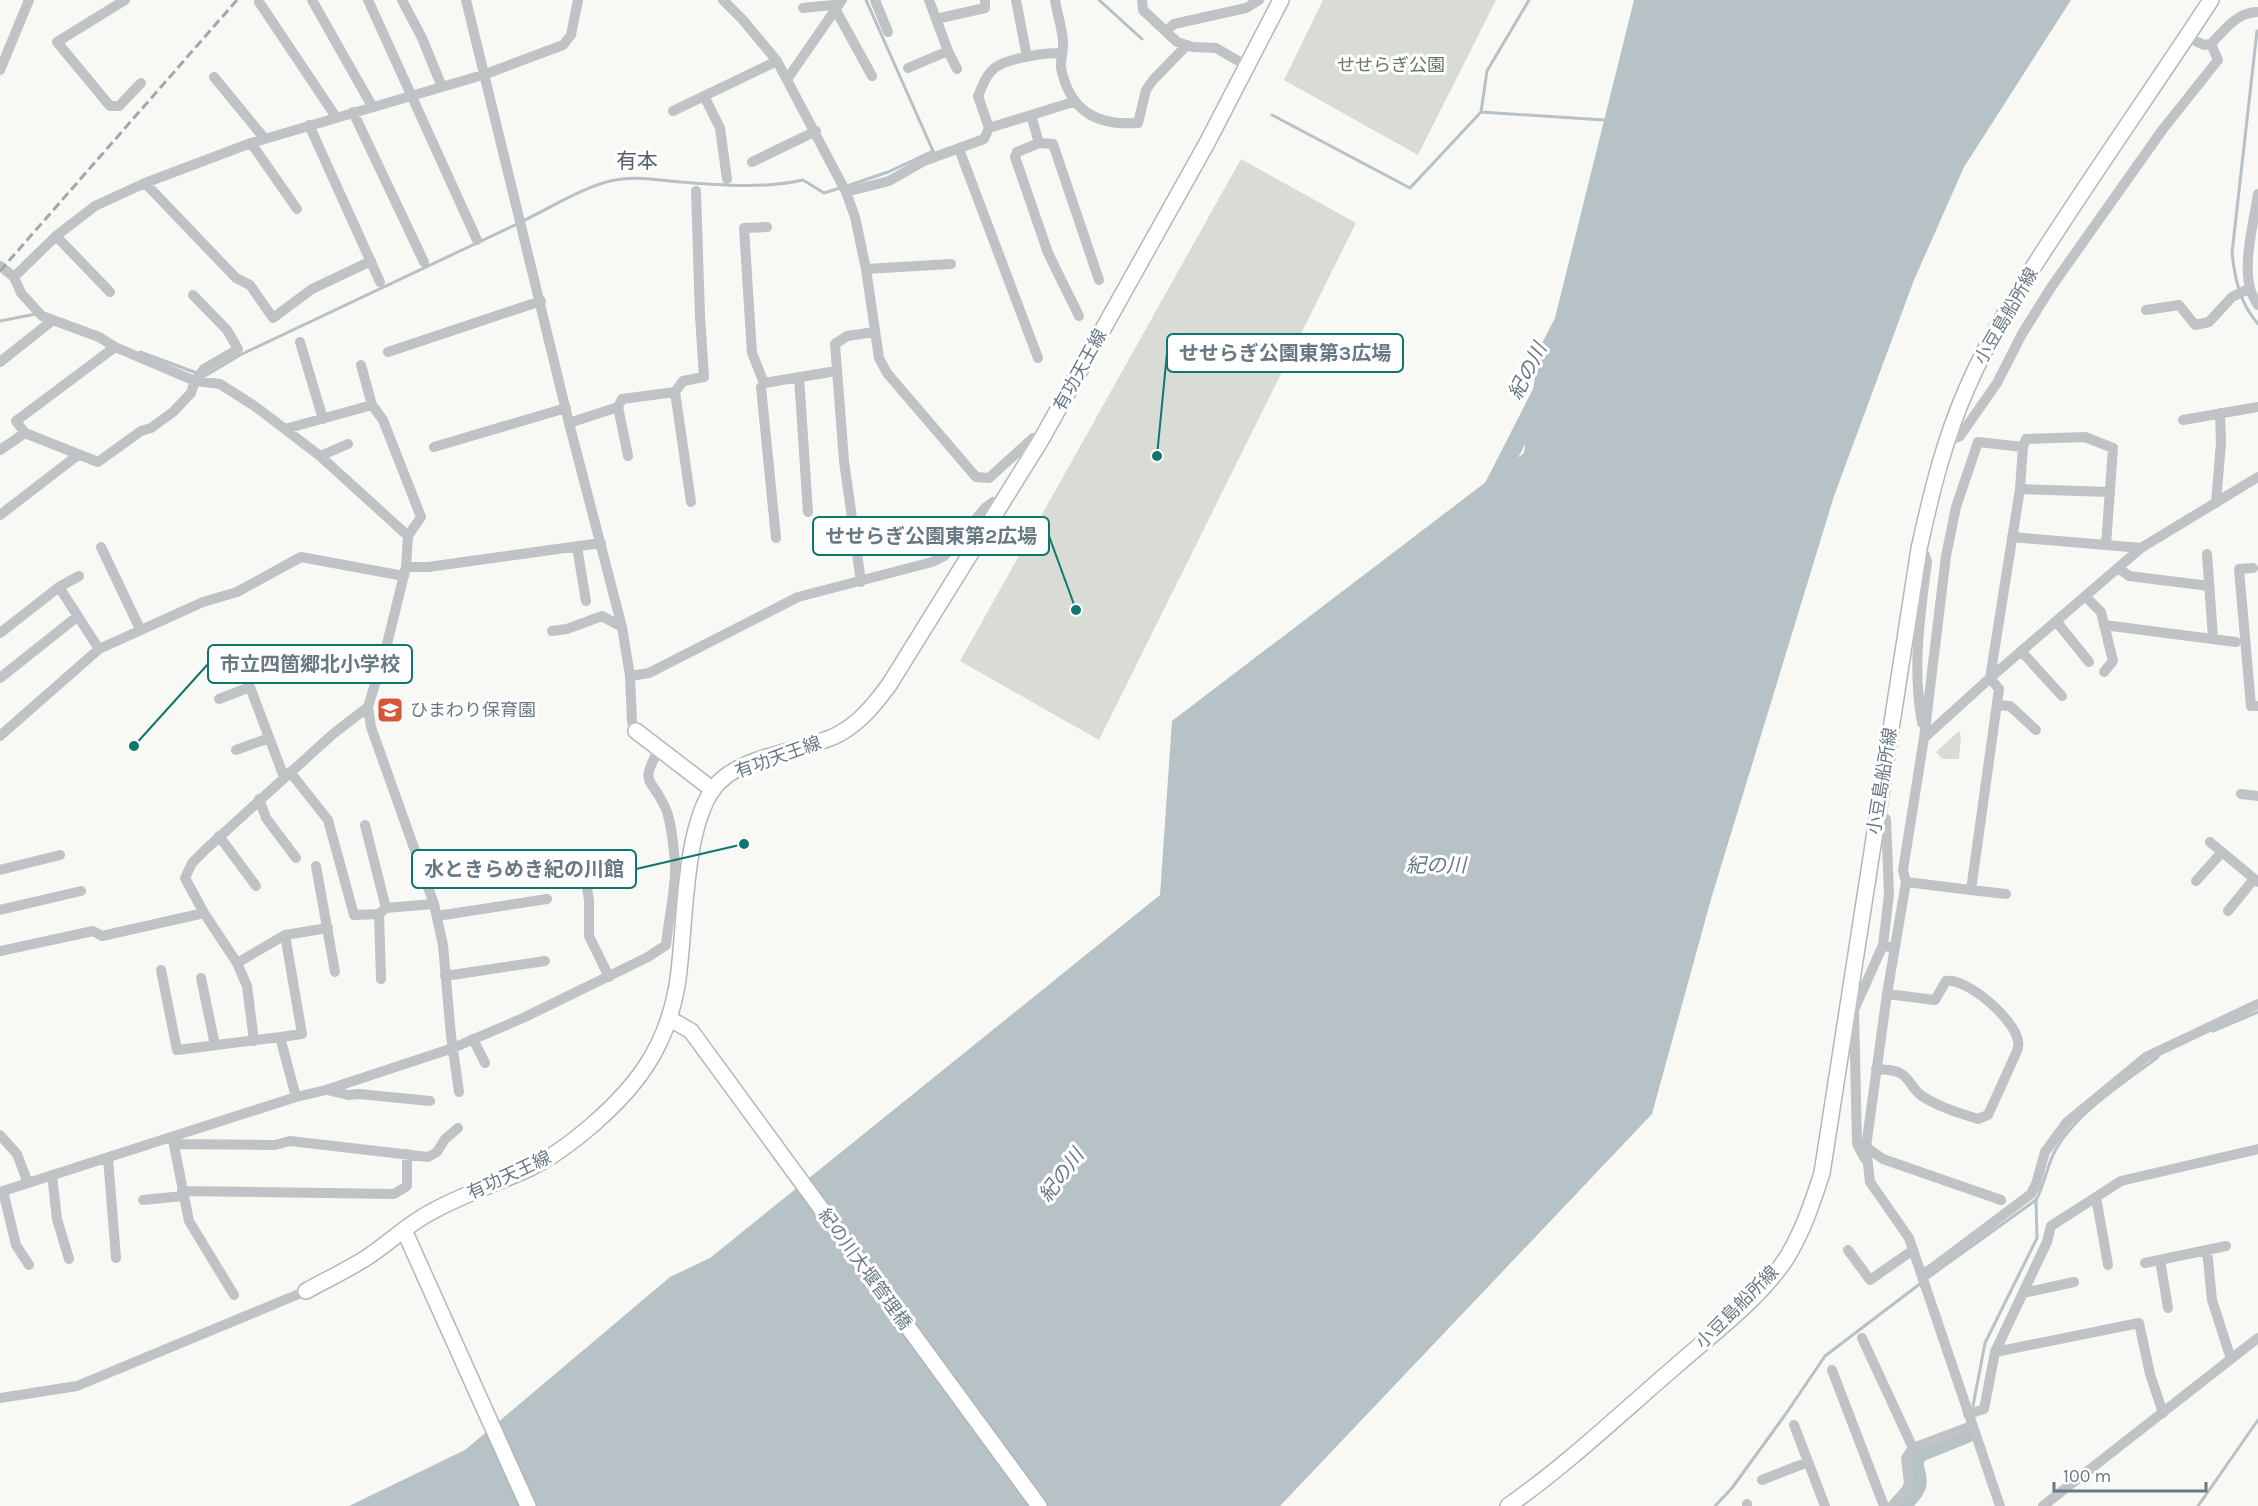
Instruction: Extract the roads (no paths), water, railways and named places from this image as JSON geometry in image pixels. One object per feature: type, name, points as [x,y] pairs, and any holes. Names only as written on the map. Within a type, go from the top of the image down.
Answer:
[{"type":"main road","name":"有功天王線","points":[[306,1291],[365,1259],[416,1220],[528,1169],[569,1143],[621,1096],[645,1067],[670,1019],[677,986],[697,822],[713,790],[724,778],[742,767],[838,734],[856,723],[873,707],[889,685],[1041,440],[1207,142],[1281,0]]},
{"type":"main road","name":"小豆島船所線","points":[[1508,1506],[1565,1462],[1733,1316],[1765,1284],[1788,1255],[1806,1222],[1822,1173],[1850,1010],[1877,812],[1919,549],[1930,496],[1948,435],[1966,389],[2008,308],[2211,0]]},
{"type":"main road","points":[[636,731],[713,790]]},
{"type":"main road","name":"紀の川大堰管理橋","points":[[670,1019],[691,1031],[1039,1506]]},
{"type":"main road","points":[[404,1230],[528,1506]]},
{"type":"street","points":[[0,70],[29,0]]},
{"type":"street","points":[[124,0],[57,42],[110,106],[120,106],[141,83]]},
{"type":"street","points":[[312,0],[372,106]]},
{"type":"street","points":[[368,0],[477,240]]},
{"type":"street","points":[[402,0],[442,87]]},
{"type":"street","points":[[466,0],[486,74],[569,423],[622,627],[630,676],[632,723],[636,731]]},
{"type":"street","points":[[15,277],[56,236],[94,206],[145,183],[251,143],[486,74],[563,45],[571,35],[578,0]]},
{"type":"street","points":[[723,0],[743,20],[788,78],[844,188],[855,217],[866,269],[879,358],[887,373],[976,477],[989,478],[1034,438],[1041,440]]},
{"type":"street","points":[[875,0],[888,32]]},
{"type":"street","points":[[929,0],[957,69]]},
{"type":"street","points":[[936,18],[985,8],[985,0]]},
{"type":"street","points":[[1016,0],[1027,57]]},
{"type":"street","points":[[1055,0],[1063,41],[1061,67],[1073,102],[1082,110],[1109,124],[1138,123],[1146,90],[1153,80],[1184,51],[1187,45]]},
{"type":"street","points":[[1142,0],[1143,10],[1177,42],[1216,48],[1247,66]]},
{"type":"street","points":[[1166,31],[1174,24],[1246,8],[1259,0]]},
{"type":"street","points":[[259,2],[336,117]]},
{"type":"street","points":[[788,78],[839,4]]},
{"type":"street","points":[[803,8],[839,4]]},
{"type":"street","points":[[839,4],[872,76]]},
{"type":"street","points":[[2187,37],[2204,45],[2211,44],[2239,16],[2258,12]]},
{"type":"street","points":[[1948,435],[1956,438],[1960,436],[1981,407],[2052,286],[2163,129],[2218,60],[2211,44]]},
{"type":"street","points":[[908,68],[948,51]]},
{"type":"street","points":[[990,128],[978,96],[986,77],[997,66],[1027,57],[1055,52],[1062,54]]},
{"type":"street","points":[[673,111],[777,61]]},
{"type":"street","points":[[214,77],[265,139]]},
{"type":"street","points":[[704,96],[720,128],[727,179]]},
{"type":"street","points":[[844,188],[889,181],[924,162],[984,139],[990,128],[1073,102]]},
{"type":"street","points":[[353,112],[424,262]]},
{"type":"street","points":[[1031,115],[1039,143]]},
{"type":"street","points":[[309,125],[380,282]]},
{"type":"street","points":[[752,162],[816,131]]},
{"type":"street","points":[[251,143],[297,209]]},
{"type":"street","points":[[1079,316],[1047,253],[1015,157],[1017,152],[1039,143],[1053,144],[1099,280]]},
{"type":"street","points":[[959,149],[1038,358]]},
{"type":"street","points":[[145,183],[236,278],[250,285],[273,318],[312,290],[371,261]]},
{"type":"street","points":[[691,502],[675,392],[683,381],[705,377],[700,316],[696,191]]},
{"type":"street","points":[[2258,194],[2250,240],[2248,272],[2248,289],[2258,305]]},
{"type":"street","points":[[764,383],[752,353],[744,228],[767,226]]},
{"type":"street","points":[[56,236],[110,292]]},
{"type":"street","points":[[866,269],[951,264]]},
{"type":"street","points":[[0,266],[15,277],[21,293],[39,313],[99,337],[115,347],[220,384],[256,407],[320,456],[408,536]]},
{"type":"street","points":[[2146,310],[2179,305],[2195,325],[2209,322],[2235,295],[2248,289]]},
{"type":"street","points":[[115,347],[16,421],[25,433],[98,462],[141,431],[151,428],[173,412],[191,393],[198,376],[238,349],[227,330],[193,295]]},
{"type":"street","points":[[388,352],[541,301]]},
{"type":"street","points":[[0,362],[53,320]]},
{"type":"street","points":[[861,582],[844,461],[835,344],[847,336],[875,332]]},
{"type":"street","points":[[300,342],[323,419]]},
{"type":"street","points":[[361,365],[372,405],[382,420],[421,517],[408,536],[405,572],[368,707],[371,726],[437,916],[443,945],[459,1092]]},
{"type":"street","points":[[764,383],[836,371]]},
{"type":"street","points":[[799,377],[808,512]]},
{"type":"street","points":[[764,383],[761,387],[776,538]]},
{"type":"street","points":[[628,456],[618,407],[622,399],[675,392]]},
{"type":"street","points":[[285,429],[372,405]]},
{"type":"street","points":[[2183,420],[2258,406]]},
{"type":"street","points":[[569,423],[618,407]]},
{"type":"street","points":[[434,447],[566,408]]},
{"type":"street","points":[[2216,503],[2221,443],[2220,414]]},
{"type":"street","points":[[0,450],[25,433]]},
{"type":"street","points":[[1971,890],[1999,689],[1990,678],[2026,439],[2085,437],[2113,448],[2106,545]]},
{"type":"street","points":[[1866,1161],[1857,1144],[1850,1010],[1888,946],[1906,882],[1903,870],[1924,738],[1946,556],[1956,507],[1978,442],[2023,447]]},
{"type":"street","points":[[320,456],[348,444]]},
{"type":"street","points":[[0,515],[78,455]]},
{"type":"street","points":[[1924,738],[2141,548],[2258,477]]},
{"type":"street","points":[[2020,489],[2110,492]]},
{"type":"street","points":[[630,676],[648,672],[798,597],[932,562],[944,556],[986,507],[993,502]]},
{"type":"street","points":[[2012,537],[2141,548]]},
{"type":"street","points":[[0,736],[99,649],[203,602],[237,592],[302,558],[405,572],[601,543]]},
{"type":"street","points":[[101,547],[140,629]]},
{"type":"street","points":[[577,547],[586,601]]},
{"type":"street","points":[[1919,549],[1928,562],[1919,622],[1917,692],[1924,738]]},
{"type":"street","points":[[2207,554],[2213,638]]},
{"type":"street","points":[[2253,567],[2239,569],[2251,706],[2258,706]]},
{"type":"street","points":[[2118,568],[2129,576],[2209,586]]},
{"type":"street","points":[[0,633],[59,587],[79,576]]},
{"type":"street","points":[[59,587],[99,649]]},
{"type":"street","points":[[2085,596],[2101,612],[2113,661],[2104,672]]},
{"type":"street","points":[[0,678],[78,616]]},
{"type":"street","points":[[552,631],[567,629],[602,616],[622,627]]},
{"type":"street","points":[[2056,621],[2089,662]]},
{"type":"street","points":[[2104,625],[2236,642]]},
{"type":"street","points":[[2021,651],[2062,696]]},
{"type":"street","points":[[219,699],[250,687],[269,738],[287,774],[328,820],[354,915],[434,904]]},
{"type":"street","points":[[1997,705],[2010,706],[2036,730]]},
{"type":"street","points":[[254,1041],[247,986],[237,963],[204,913],[186,878],[192,863],[219,836],[333,734],[368,707]]},
{"type":"street","points":[[236,750],[269,738]]},
{"type":"street","points":[[29,1265],[16,1245],[2,1192],[173,1140],[296,1097],[326,1090],[453,1048],[609,977],[666,945],[675,865],[670,825],[665,807],[649,783],[648,771],[659,749]]},
{"type":"street","points":[[2241,794],[2258,796]]},
{"type":"street","points":[[259,799],[266,818],[296,858]]},
{"type":"street","points":[[1877,812],[1886,819],[1889,894],[1887,994],[1866,1161],[1870,1182],[1909,1238],[2000,1506]]},
{"type":"street","points":[[365,825],[382,911],[381,979]]},
{"type":"street","points":[[219,836],[256,886]]},
{"type":"street","points":[[2210,842],[2256,880],[2228,910]]},
{"type":"street","points":[[2196,881],[2222,852]]},
{"type":"street","points":[[0,870],[60,855]]},
{"type":"street","points":[[316,866],[335,972]]},
{"type":"street","points":[[584,871],[589,900],[589,936],[609,977]]},
{"type":"street","points":[[1906,882],[2006,894]]},
{"type":"street","points":[[0,910],[81,891]]},
{"type":"street","points":[[437,916],[547,899]]},
{"type":"street","points":[[0,951],[93,932],[102,936],[204,913]]},
{"type":"street","points":[[237,963],[285,935],[328,928]]},
{"type":"street","points":[[161,970],[177,1050],[302,1034],[285,935]]},
{"type":"street","points":[[445,976],[545,961]]},
{"type":"street","points":[[201,978],[215,1045]]},
{"type":"street","points":[[1876,1069],[1896,1071],[1904,1075],[1914,1090],[1922,1096],[1947,1109],[1978,1119],[1988,1115],[2017,1051],[2019,1041],[2005,1017],[1970,987],[1960,982],[1946,981],[1938,997],[1931,1001],[1887,994]]},
{"type":"street","points":[[1924,1279],[1940,1263],[2031,1194],[2045,1152],[2067,1122],[2160,1049],[2258,1004]]},
{"type":"street","points":[[280,1037],[296,1097]]},
{"type":"street","points":[[473,1039],[485,1064]]},
{"type":"street","points":[[326,1090],[348,1095],[359,1094],[430,1101]]},
{"type":"street","points":[[173,1140],[275,1145],[290,1141],[428,1157],[437,1152],[445,1139],[458,1128]]},
{"type":"street","points":[[0,1135],[17,1154],[28,1183]]},
{"type":"street","points":[[173,1140],[189,1221],[196,1236],[234,1295]]},
{"type":"street","points":[[1866,1147],[1883,1159],[2001,1200]]},
{"type":"street","points":[[1968,1414],[1984,1409],[1995,1352],[2047,1242],[2051,1226],[2121,1181],[2258,1149]]},
{"type":"street","points":[[143,1200],[182,1194],[394,1194],[407,1186],[408,1154]]},
{"type":"street","points":[[108,1158],[116,1258]]},
{"type":"street","points":[[1870,1182],[1883,1159]]},
{"type":"street","points":[[52,1175],[57,1219],[69,1259]]},
{"type":"street","points":[[2096,1197],[2108,1265]]},
{"type":"street","points":[[2145,1263],[2226,1246]]},
{"type":"street","points":[[1848,1250],[1870,1280],[1913,1250]]},
{"type":"street","points":[[2207,1250],[2212,1300],[2231,1359]]},
{"type":"street","points":[[2160,1260],[2168,1308]]},
{"type":"street","points":[[2023,1293],[2074,1282]]},
{"type":"street","points":[[0,1398],[77,1386],[306,1291]]},
{"type":"street","points":[[1995,1352],[2139,1323],[2150,1374],[2163,1413]]},
{"type":"street","points":[[1862,1338],[1913,1448]]},
{"type":"street","points":[[2043,1506],[2258,1338]]},
{"type":"street","points":[[1832,1370],[1884,1506]]},
{"type":"street","points":[[1794,1425],[1825,1506]]},
{"type":"street","points":[[1893,1506],[1907,1489],[1909,1482],[1906,1458],[1913,1448],[1972,1426]]},
{"type":"street","points":[[1762,1480],[1808,1462]]},
{"type":"water","name":"紀の川","points":[[1634,0],[2071,0],[1964,167],[1914,280],[1834,496],[1711,899],[1652,1114],[1280,1506],[349,1506],[465,1450],[670,1277],[710,1258],[1160,895],[1172,721],[1524,453],[1539,349],[1555,318]]},
{"type":"waterway","points":[[847,186],[888,172],[933,151],[866,0]]},
{"type":"waterway","points":[[1099,0],[1142,39]]},
{"type":"waterway","points":[[1272,115],[1410,188],[1481,112],[1487,71],[1529,0]]},
{"type":"waterway","points":[[2257,31],[2232,253],[2239,291],[2258,324]]},
{"type":"waterway","points":[[1481,112],[1604,120]]},
{"type":"waterway","points":[[523,221],[593,187],[631,178],[742,186],[772,185],[803,180],[824,193],[840,188]]},
{"type":"waterway","points":[[140,352],[205,376],[240,355],[517,224]]},
{"type":"waterway","points":[[0,321],[36,314]]},
{"type":"waterway","name":"紀の川","points":[[1491,491],[1540,395]]},
{"type":"waterway","points":[[2213,1031],[2258,1012]]},
{"type":"waterway","points":[[1926,1279],[2036,1200],[2053,1155],[2065,1135],[2102,1098],[2158,1057]]},
{"type":"waterway","points":[[1973,1406],[1985,1343],[2037,1238],[2036,1200]]},
{"type":"waterway","points":[[1715,1506],[1732,1488],[1825,1356],[1921,1283]]},
{"type":"waterway","points":[[2198,1506],[2258,1420]]},
{"type":"waterway","points":[[1902,1506],[1917,1486],[1915,1461],[1920,1453],[1967,1434]]},
{"type":"railway","points":[[0,271],[237,0]]},
{"type":"place","name":"せせらぎ公園東第3広場","points":[[1157,456]]},
{"type":"place","name":"せせらぎ公園東第2広場","points":[[1076,610]]},
{"type":"place","name":"ひまわり保育園","points":[[390,710]]},
{"type":"place","name":"市立四箇郷北小学校","points":[[134,746]]},
{"type":"place","name":"水ときらめき紀の川館","points":[[744,844]]},
{"type":"district","name":"有本","points":[[637,161]]},
{"type":"park label","name":"せせらぎ公園","points":[[1391,65]]}]
